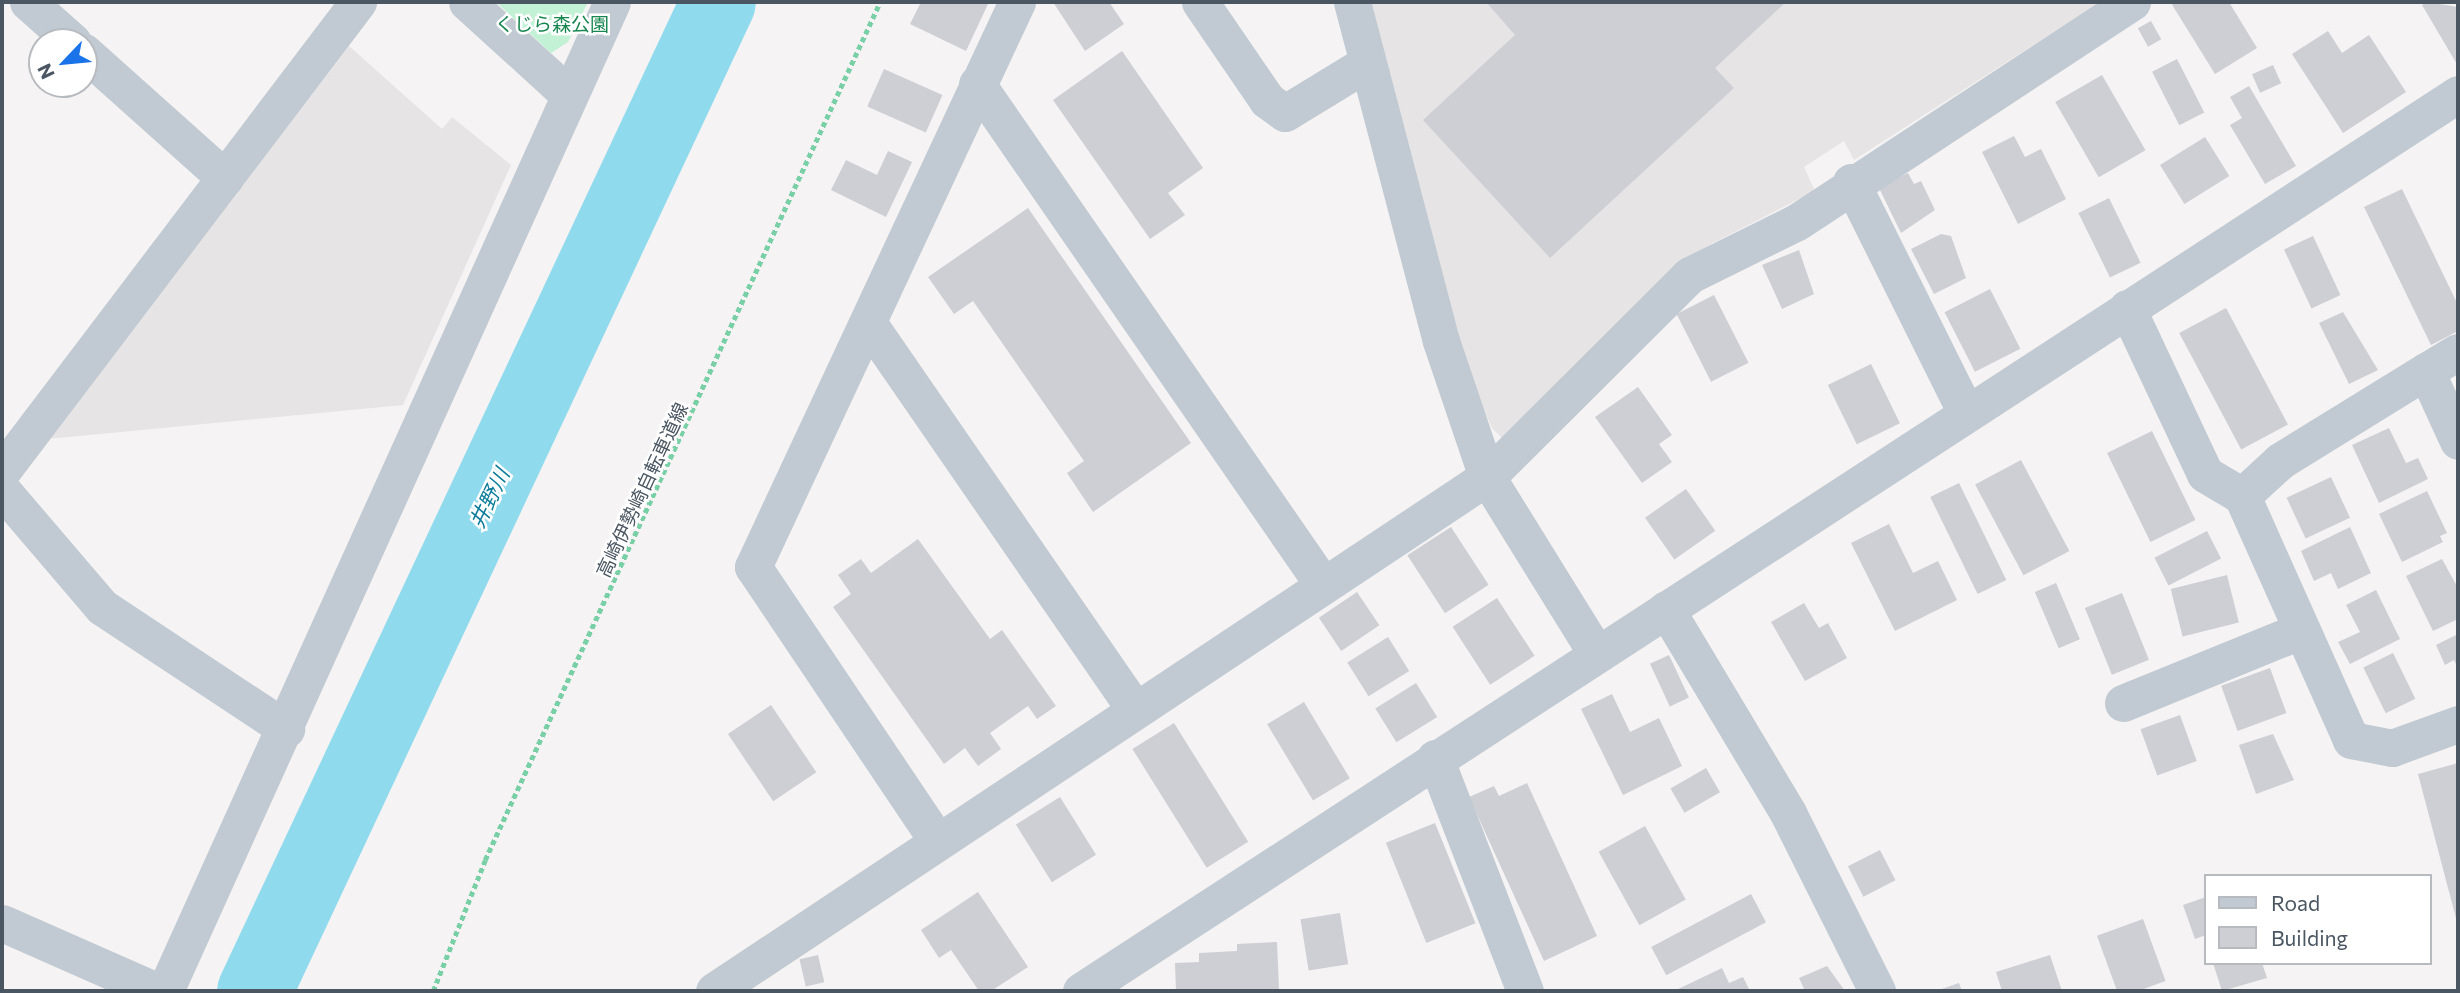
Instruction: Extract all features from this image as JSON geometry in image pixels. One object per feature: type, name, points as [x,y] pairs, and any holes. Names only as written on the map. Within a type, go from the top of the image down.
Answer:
[{"type":"street","points":[[29,2],[58,28]]},
{"type":"street","points":[[2,471],[358,2]]},
{"type":"street","points":[[467,2],[568,94]]},
{"type":"street","points":[[165,991],[286,729],[568,94],[612,2]]},
{"type":"street","points":[[936,839],[753,567],[870,324],[1017,2]]},
{"type":"street","points":[[1200,2],[1267,100],[1285,113],[1367,64]]},
{"type":"street","points":[[1352,2],[1441,341],[1488,477],[1596,653]]},
{"type":"street","points":[[714,991],[1321,582],[1488,477],[1690,275],[1797,222],[1851,182],[2132,2]]},
{"type":"street","points":[[98,65],[225,178]]},
{"type":"street","points":[[978,84],[1321,582]]},
{"type":"street","points":[[1081,991],[1596,653],[2458,94]]},
{"type":"street","points":[[1851,182],[1966,413]]},
{"type":"street","points":[[2127,308],[2204,474],[2242,496],[2351,740],[2392,748],[2458,724]]},
{"type":"street","points":[[870,324],[1134,708]]},
{"type":"street","points":[[2242,496],[2280,461],[2458,352]]},
{"type":"street","points":[[2426,371],[2458,442]]},
{"type":"street","points":[[2,490],[102,607],[286,729]]},
{"type":"street","points":[[1666,609],[1788,813],[1877,991]]},
{"type":"street","points":[[2123,704],[2302,629]]},
{"type":"street","points":[[1435,758],[1525,991]]},
{"type":"street","points":[[2,923],[156,991]]},
{"type":"path","name":"高崎伊勢崎自転車道線","points":[[433,991],[485,860],[880,2]]},
{"type":"shaded area","points":[[1368,2],[2100,2],[1854,160],[1844,141],[1804,167],[1815,191],[1709,245],[1655,285],[1505,441],[1492,428],[1462,360]]},
{"type":"shaded area","points":[[349,46],[442,129],[452,117],[511,165],[403,405],[48,439]]},
{"type":"green space","name":"くじら森公園","points":[[496,2],[588,2],[568,42],[551,53]]},
{"type":"building","points":[[921,2],[989,2],[966,51],[910,24]]},
{"type":"building","points":[[1053,2],[1109,2],[1124,24],[1085,51]]},
{"type":"building","points":[[1486,2],[1786,2],[1715,68],[1734,88],[1550,258],[1423,120],[1515,35]]},
{"type":"building","points":[[2229,2],[2257,48],[2215,74],[2171,3]]},
{"type":"building","points":[[2427,2],[2458,7],[2458,66],[2422,5]]},
{"type":"building","points":[[2151,21],[2161,39],[2148,47],[2138,28]]},
{"type":"building","points":[[2328,31],[2342,53],[2369,35],[2406,92],[2343,133],[2292,54]]},
{"type":"building","points":[[1122,51],[1203,168],[1168,193],[1185,215],[1150,239],[1053,100]]},
{"type":"building","points":[[2177,59],[2204,112],[2179,125],[2152,72]]},
{"type":"building","points":[[2273,65],[2281,83],[2260,93],[2252,74]]},
{"type":"building","points":[[884,69],[942,95],[926,132],[867,106]]},
{"type":"building","points":[[2102,75],[2146,150],[2099,177],[2055,102]]},
{"type":"building","points":[[2249,86],[2296,166],[2265,184],[2230,125],[2242,118],[2230,97]]},
{"type":"building","points":[[2014,136],[2025,157],[2041,149],[2066,199],[2018,224],[1982,152]]},
{"type":"building","points":[[2205,137],[2229,176],[2184,204],[2160,165]]},
{"type":"building","points":[[888,151],[912,162],[886,217],[831,190],[846,160],[877,175]]},
{"type":"building","points":[[1908,173],[1914,184],[1921,181],[1935,210],[1901,233],[1879,188]]},
{"type":"building","points":[[2402,189],[2458,305],[2458,331],[2431,345],[2364,207]]},
{"type":"building","points":[[2109,198],[2141,263],[2110,278],[2078,213]]},
{"type":"building","points":[[1028,208],[1191,443],[1093,512],[1067,473],[1084,461],[973,301],[954,314],[928,277]]},
{"type":"building","points":[[1941,234],[1951,236],[1966,278],[1934,294],[1911,249]]},
{"type":"building","points":[[2313,236],[2340,295],[2311,308],[2284,250]]},
{"type":"building","points":[[1799,250],[1814,294],[1782,309],[1762,265]]},
{"type":"building","points":[[1990,289],[2020,349],[1975,372],[1945,312]]},
{"type":"building","points":[[1714,295],[1749,363],[1711,382],[1677,314]]},
{"type":"building","points":[[2226,308],[2288,425],[2241,449],[2179,333]]},
{"type":"building","points":[[2343,312],[2378,370],[2349,384],[2319,323]]},
{"type":"building","points":[[1871,364],[1900,423],[1857,444],[1828,385]]},
{"type":"building","points":[[1638,387],[1672,435],[1659,444],[1672,462],[1642,483],[1595,417]]},
{"type":"building","points":[[2389,428],[2406,463],[2418,458],[2428,479],[2379,503],[2352,445]]},
{"type":"building","points":[[2152,431],[2195,520],[2150,542],[2107,453]]},
{"type":"building","points":[[2021,460],[2069,551],[2023,575],[1975,484]]},
{"type":"building","points":[[2331,477],[2350,518],[2306,538],[2287,498]]},
{"type":"building","points":[[1959,483],[2006,580],[1978,594],[1930,497]]},
{"type":"building","points":[[1686,489],[1715,531],[1674,559],[1645,518]]},
{"type":"building","points":[[2427,491],[2447,533],[2440,536],[2443,542],[2402,562],[2379,514]]},
{"type":"building","points":[[1889,524],[1913,573],[1938,561],[1957,600],[1895,631],[1851,543]]},
{"type":"building","points":[[1451,527],[1489,585],[1445,613],[1407,555]]},
{"type":"building","points":[[2350,527],[2371,573],[2338,589],[2331,573],[2314,581],[2301,551]]},
{"type":"building","points":[[2207,531],[2221,559],[2169,585],[2154,558]]},
{"type":"building","points":[[918,539],[990,639],[1002,630],[1056,706],[1037,719],[1028,706],[990,733],[1001,749],[978,766],[965,748],[944,764],[833,607],[851,594],[838,575],[861,559],[871,573]]},
{"type":"building","points":[[2442,559],[2458,588],[2458,619],[2433,631],[2406,576]]},
{"type":"building","points":[[2227,575],[2239,623],[2183,637],[2171,589]]},
{"type":"building","points":[[2056,583],[2080,639],[2059,648],[2035,592]]},
{"type":"building","points":[[2376,590],[2400,639],[2350,664],[2338,642],[2360,632],[2346,605]]},
{"type":"building","points":[[1357,592],[1379,625],[1341,651],[1319,618]]},
{"type":"building","points":[[2122,593],[2149,660],[2112,675],[2085,608]]},
{"type":"building","points":[[1497,598],[1535,656],[1490,685],[1453,627]]},
{"type":"building","points":[[1804,603],[1819,628],[1828,623],[1847,658],[1805,681],[1771,622]]},
{"type":"building","points":[[2458,634],[2458,668],[2454,660],[2445,665],[2436,645]]},
{"type":"building","points":[[1388,637],[1409,671],[1368,696],[1347,662]]},
{"type":"building","points":[[2393,653],[2415,699],[2386,713],[2363,667]]},
{"type":"building","points":[[1669,655],[1689,698],[1670,706],[1650,664]]},
{"type":"building","points":[[2270,668],[2286,713],[2238,731],[2221,686]]},
{"type":"building","points":[[1416,683],[1437,717],[1396,742],[1375,708]]},
{"type":"building","points":[[1612,694],[1630,732],[1659,718],[1682,766],[1623,795],[1581,709]]},
{"type":"building","points":[[1304,702],[1350,778],[1313,800],[1267,724]]},
{"type":"building","points":[[771,705],[816,772],[773,801],[728,734]]},
{"type":"building","points":[[2180,715],[2197,761],[2157,775],[2141,729]]},
{"type":"building","points":[[1174,723],[1248,842],[1207,868],[1132,749]]},
{"type":"building","points":[[2273,734],[2294,780],[2256,794],[2239,745]]},
{"type":"building","points":[[2458,763],[2458,922],[2457,922],[2418,774]]},
{"type":"building","points":[[1706,768],[1720,792],[1684,813],[1670,788]]},
{"type":"building","points":[[1527,783],[1597,936],[1544,961],[1469,797],[1494,786],[1499,796]]},
{"type":"building","points":[[1060,797],[1096,855],[1052,882],[1016,825]]},
{"type":"building","points":[[1435,823],[1475,923],[1426,943],[1386,843]]},
{"type":"building","points":[[1645,826],[1686,899],[1639,925],[1599,852]]},
{"type":"building","points":[[1880,850],[1895,880],[1863,897],[1848,866]]},
{"type":"building","points":[[978,892],[1028,967],[991,991],[979,991],[951,950],[939,958],[921,930]]},
{"type":"building","points":[[1751,894],[1766,922],[1666,975],[1651,947]]},
{"type":"building","points":[[2204,898],[2204,936],[2195,939],[2183,905]]},
{"type":"building","points":[[1340,913],[1348,964],[1309,971],[1300,919]]},
{"type":"building","points":[[2143,919],[2166,981],[2138,991],[2117,991],[2097,936]]},
{"type":"building","points":[[1277,942],[1279,989],[1176,991],[1175,963],[1199,962],[1199,953],[1237,951],[1237,944]]},
{"type":"building","points":[[818,955],[824,982],[806,987],[799,959]]},
{"type":"building","points":[[2050,955],[2062,991],[2002,991],[1996,972]]},
{"type":"building","points":[[2214,965],[2263,965],[2267,978],[2222,991]]},
{"type":"building","points":[[1827,966],[1845,991],[1805,991],[1799,978]]},
{"type":"building","points":[[1722,968],[1729,983],[1743,977],[1750,991],[1674,991]]},
{"type":"building","points":[[1959,983],[1962,991],[1936,991]]},
{"type":"waterway","name":"井野川","points":[[254,991],[718,2]]}]
